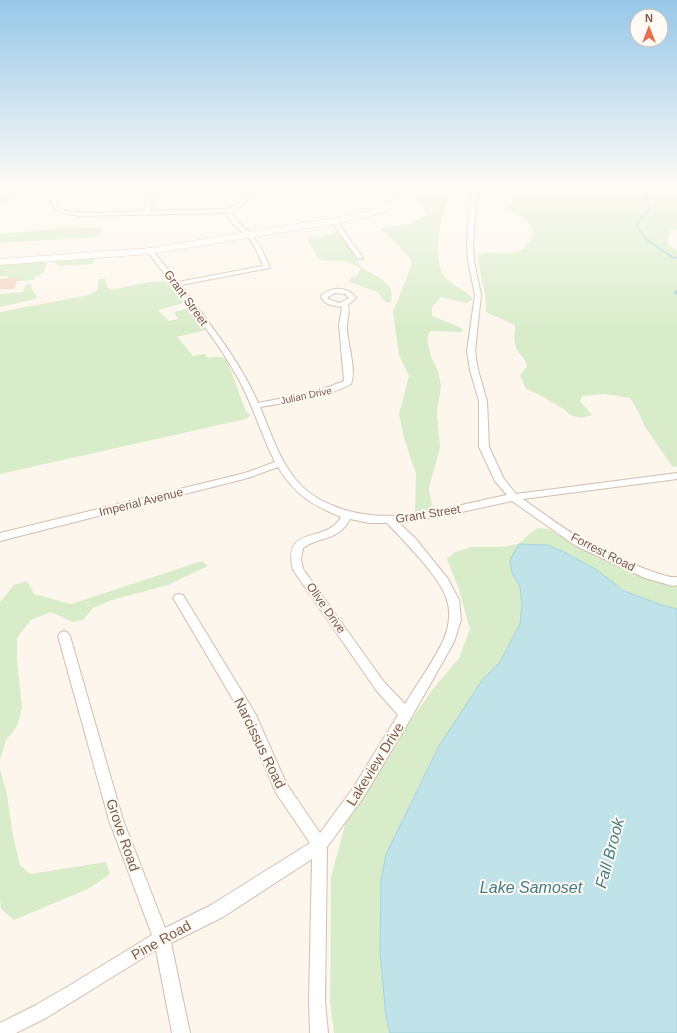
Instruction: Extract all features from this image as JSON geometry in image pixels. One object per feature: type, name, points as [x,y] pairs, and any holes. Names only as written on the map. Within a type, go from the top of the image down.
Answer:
[{"type":"street","points":[[0,262],[150,251],[248,235]]},
{"type":"street","points":[[176,284],[266,268],[267,266],[249,235]]},
{"type":"street","points":[[344,235],[360,258]]},
{"type":"street","name":"Forrest Road","points":[[471,235],[471,261],[478,295],[471,351],[474,370],[484,400],[484,447],[500,481],[514,498],[580,543],[649,575],[673,582],[677,581]]},
{"type":"street","name":"Grant Street","points":[[150,251],[230,358],[246,385],[280,463],[298,488],[311,499],[328,508],[347,515],[369,519],[391,521],[413,519],[514,498],[677,476]]},
{"type":"street","name":"Julian Drive","points":[[255,406],[322,392],[341,387],[348,382],[343,329],[346,314],[344,304]]},
{"type":"street","name":"Imperial Avenue","points":[[0,537],[248,475],[280,463]]},
{"type":"street","name":"Olive Drive","points":[[347,515],[337,530],[303,542],[296,549],[295,560],[298,570],[380,686],[406,714]]},
{"type":"street","name":"Lakeview Drive","points":[[320,845],[358,793],[406,714],[450,639],[455,620],[453,600],[444,582],[411,541],[391,521]]},
{"type":"street","name":"Narcissus Road","points":[[180,598],[250,717],[280,788],[320,845]]},
{"type":"street","name":"Grove Road","points":[[64,636],[116,820],[161,938],[182,1033]]},
{"type":"street","points":[[319,1033],[317,1001],[320,845]]},
{"type":"street","name":"Pine Road","points":[[0,1032],[40,1012],[78,990],[161,938],[217,911],[320,845]]},
{"type":"green space","points":[[0,235],[99,235],[97,237],[0,243]]},
{"type":"green space","points":[[324,235],[341,235],[361,267],[383,280],[388,285],[392,296],[390,303],[385,302],[378,292],[349,282],[351,278],[358,275],[360,268],[345,261],[324,261],[319,259],[307,239]]},
{"type":"green space","points":[[388,235],[439,235],[438,249],[441,270],[452,284],[467,293],[473,299],[467,303],[441,297],[432,307],[432,316],[461,328],[463,332],[430,331],[427,340],[431,357],[438,371],[441,386],[437,412],[440,447],[429,488],[432,505],[428,510],[415,512],[416,474],[404,438],[399,414],[409,376],[399,355],[393,312],[412,264],[410,258]]},
{"type":"green space","points":[[533,235],[669,235],[667,240],[669,246],[677,250],[677,467],[672,466],[645,427],[630,398],[605,394],[582,396],[580,401],[592,415],[581,418],[570,415],[565,410],[540,395],[526,389],[520,376],[527,366],[515,344],[515,325],[486,312],[478,255],[520,251],[525,248],[526,244],[531,240]]},
{"type":"green space","points":[[95,257],[93,264],[60,266],[55,264],[56,261]]},
{"type":"green space","points":[[47,261],[44,272],[35,277],[34,280],[17,281],[18,278],[7,279],[8,276],[0,276],[0,263]]},
{"type":"green space","points":[[98,279],[106,279],[107,287],[111,290],[148,282],[170,281],[184,303],[158,310],[169,321],[178,319],[174,312],[189,308],[206,330],[177,337],[193,356],[205,354],[208,358],[218,357],[227,360],[246,412],[251,415],[246,419],[0,474],[0,312],[89,295],[98,290]]},
{"type":"green space","points":[[26,284],[32,285],[31,288],[36,295],[36,299],[0,307],[0,294],[23,292]]},
{"type":"green space","points":[[538,528],[548,529],[601,559],[648,579],[677,585],[677,609],[663,606],[636,596],[614,584],[583,562],[549,546],[537,544],[512,573],[520,587],[522,606],[520,624],[500,662],[483,679],[439,746],[412,800],[381,881],[380,952],[386,1017],[390,1033],[334,1033],[330,1002],[331,877],[346,821],[400,736],[433,689],[459,658],[470,629],[458,587],[447,559],[455,552],[472,547],[500,547],[519,544],[530,533]]},
{"type":"green space","points":[[202,561],[208,566],[168,585],[112,600],[93,608],[83,620],[73,622],[51,612],[31,620],[17,638],[17,660],[22,708],[17,726],[6,740],[0,760],[0,602],[14,585],[27,581],[34,594],[71,604]]},
{"type":"green space","points":[[0,769],[7,795],[13,836],[20,865],[30,874],[106,862],[110,874],[88,889],[14,920],[1,909]]},
{"type":"water","name":"Lake Samoset","points":[[519,544],[548,545],[597,570],[624,591],[677,609],[677,1033],[390,1033],[386,1017],[380,952],[381,881],[386,854],[439,746],[483,679],[500,662],[520,624],[522,606],[520,587],[512,573],[510,560]]},
{"type":"building","points":[[18,278],[14,289],[0,289],[0,279]]},
{"type":"waterway","name":"Fall Brook","points":[[643,235],[646,239],[672,257],[677,258]]},
{"type":"waterway","name":"Fall Brook","points":[[677,291],[675,293],[677,294]]}]
